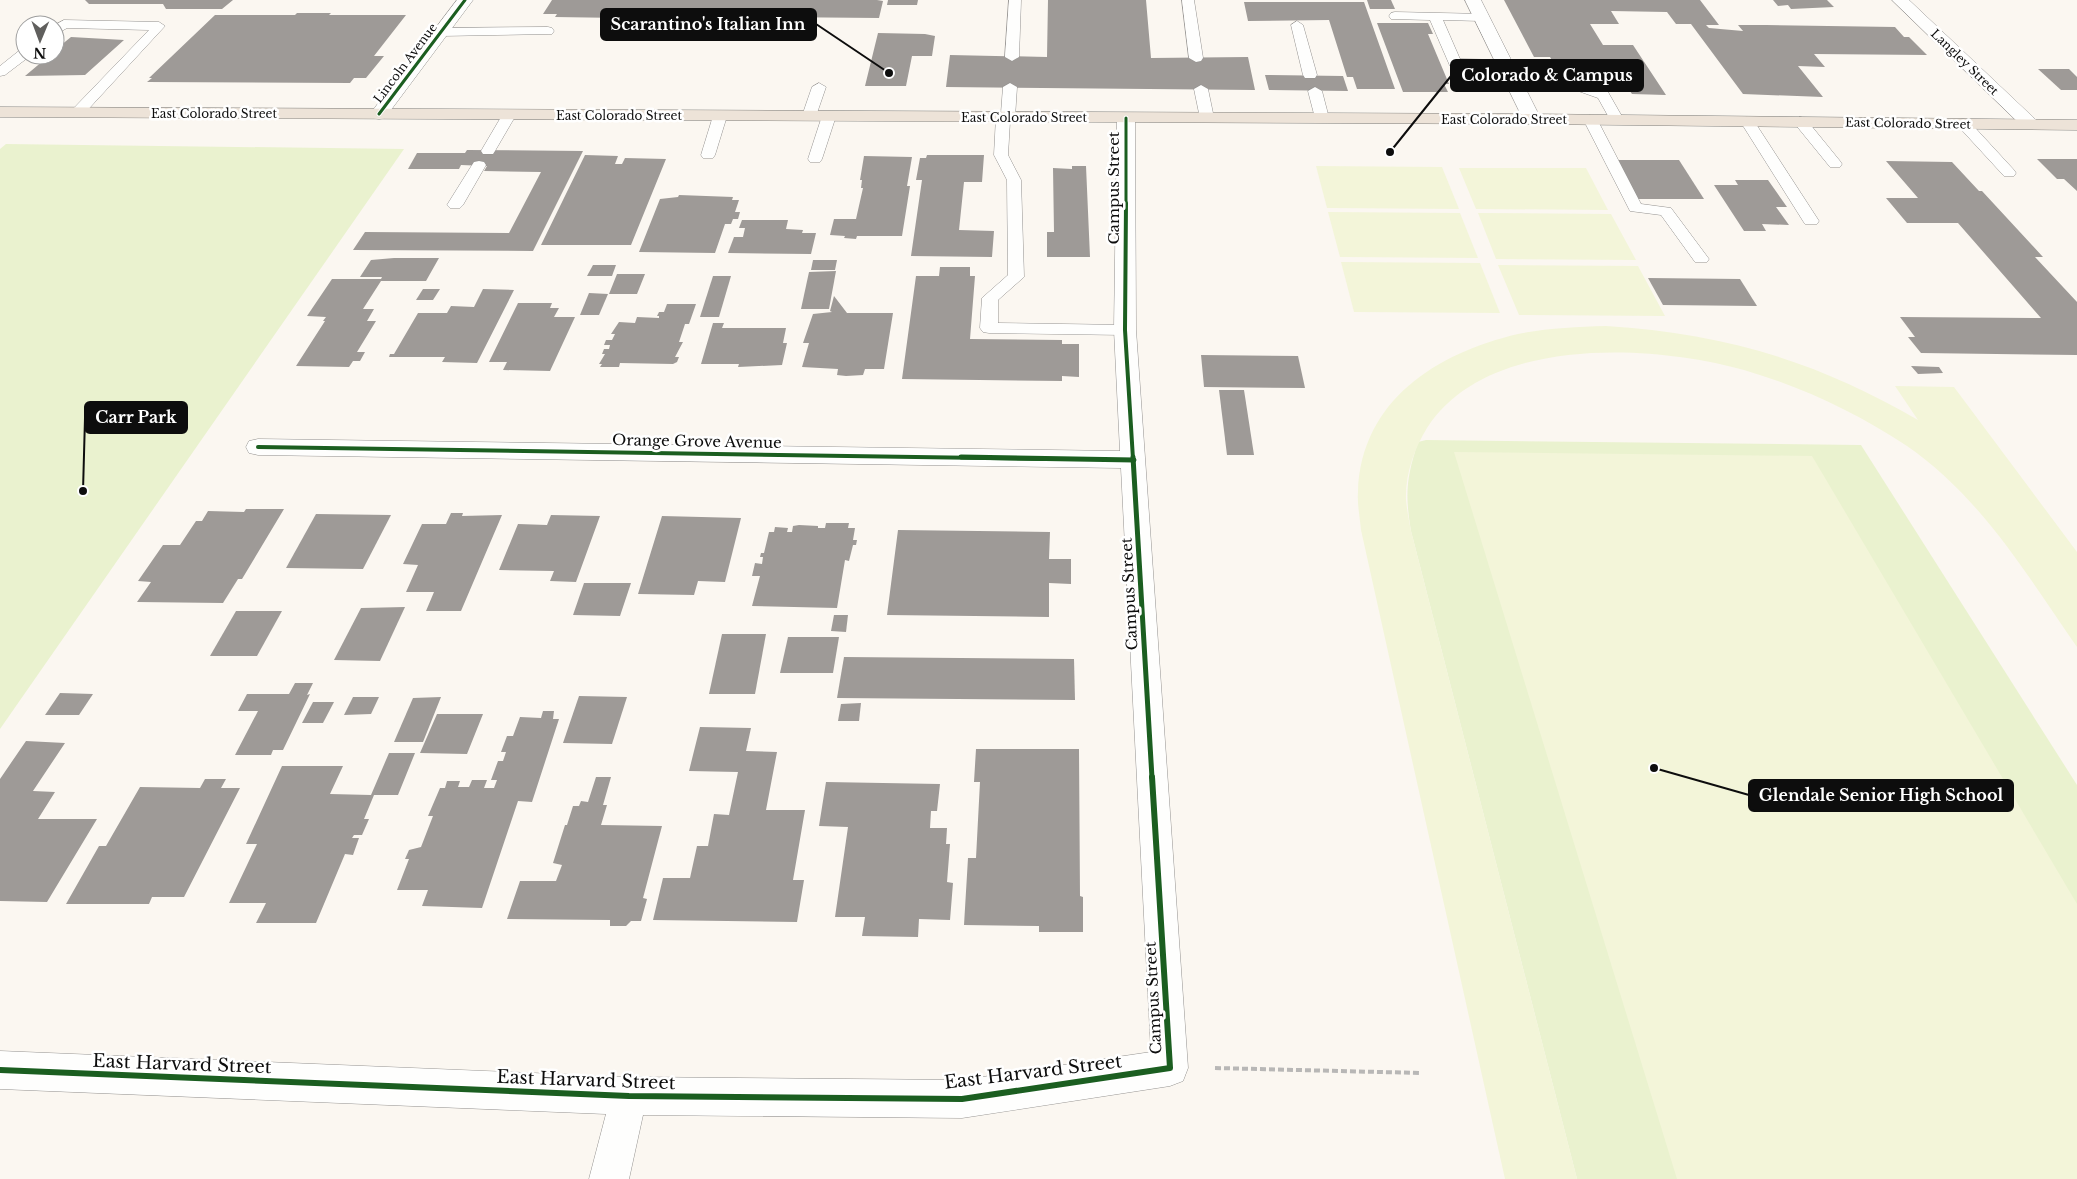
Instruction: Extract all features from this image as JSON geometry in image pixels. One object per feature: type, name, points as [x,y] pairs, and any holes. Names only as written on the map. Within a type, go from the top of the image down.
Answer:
[{"type":"main road","name":"East Colorado Street","points":[[0,112],[1590,119],[2077,125]]},
{"type":"street","name":"Lincoln Avenue","points":[[379,114],[465,0]]},
{"type":"street","points":[[1473,0],[1532,119]]},
{"type":"street","name":"Langley Street","points":[[1900,0],[2030,124]]},
{"type":"street","name":"Campus Street","points":[[1126,118],[1125,330],[1170,1068]]},
{"type":"street","name":"Orange Grove Avenue","points":[[258,447],[1134,460]]},
{"type":"street","name":"East Harvard Street","points":[[0,1070],[629,1096],[962,1098],[1170,1068]]},
{"type":"street","points":[[610,1179],[629,1096]]},
{"type":"lane","points":[[1012,57],[1015,0]]},
{"type":"lane","points":[[1188,0],[1196,58]]},
{"type":"lane","points":[[1395,16],[1481,17]]},
{"type":"lane","points":[[1435,16],[1455,63],[1551,77],[1602,95],[1617,120]]},
{"type":"lane","points":[[65,24],[159,26],[78,112]]},
{"type":"lane","points":[[1296,25],[1310,76]]},
{"type":"lane","points":[[441,32],[548,31]]},
{"type":"lane","points":[[0,72],[15,61]]},
{"type":"lane","points":[[809,116],[819,87]]},
{"type":"lane","points":[[1010,87],[1001,156],[1014,180],[1016,277],[990,298],[989,328],[1125,330]]},
{"type":"lane","points":[[1202,88],[1207,118]]},
{"type":"lane","points":[[1315,91],[1322,118]]},
{"type":"lane","points":[[488,150],[509,115]]},
{"type":"lane","points":[[708,155],[720,116]]},
{"type":"lane","points":[[815,159],[829,116]]},
{"type":"lane","points":[[1590,119],[1635,208],[1666,211],[1701,259]]},
{"type":"lane","points":[[1747,121],[1811,221]]},
{"type":"lane","points":[[1800,121],[1835,164]]},
{"type":"lane","points":[[1963,123],[2009,173]]},
{"type":"lane","points":[[455,205],[479,166]]},
{"type":"path","points":[[1170,1068],[1421,1073]]},
{"type":"green space","points":[[6,144],[404,149],[0,729],[0,149]]},
{"type":"green space","points":[[1316,166],[1442,167],[1459,209],[1327,208]]},
{"type":"green space","points":[[1459,168],[1586,168],[1608,210],[1476,209]]},
{"type":"green space","points":[[1328,212],[1460,213],[1478,258],[1340,257]]},
{"type":"green space","points":[[1478,213],[1611,214],[1636,260],[1496,259]]},
{"type":"green space","points":[[1341,262],[1480,263],[1500,313],[1354,312]]},
{"type":"green space","points":[[1498,265],[1638,266],[1665,316],[1519,315]]},
{"type":"green space","points":[[1606,326],[1689,335],[1729,343],[1768,354],[1843,381],[1918,420],[1895,386],[1954,387],[2077,552],[2077,647],[2001,539],[1958,489],[1934,466],[1907,446],[1869,423],[1787,384],[1744,370],[1706,361],[1664,355],[1619,352],[1574,354],[1529,362],[1489,376],[1454,398],[1427,428],[1414,453],[1407,481],[1407,512],[1577,1179],[1505,1179],[1361,530],[1358,492],[1362,460],[1373,431],[1389,407],[1409,386],[1433,368],[1459,354],[1488,342],[1518,334],[1573,327]]},
{"type":"green space","points":[[1426,440],[1861,445],[2077,785],[2077,1179],[1577,1179],[1411,531],[1407,496],[1409,477],[1418,442]]},
{"type":"green space","points":[[1454,452],[1812,456],[2077,904],[2077,1179],[1677,1179]]},
{"type":"building","points":[[85,0],[233,0],[222,9],[166,9],[163,4],[89,4]]},
{"type":"building","points":[[552,0],[883,1],[879,18],[771,17],[767,21],[716,18],[715,21],[633,20],[632,22],[619,22],[621,18],[555,17],[557,14],[543,14]]},
{"type":"building","points":[[888,0],[918,0],[917,5],[887,5]]},
{"type":"building","points":[[1048,0],[1146,0],[1151,58],[1248,57],[1255,90],[946,87],[950,55],[1047,57]]},
{"type":"building","points":[[1367,0],[1391,0],[1395,9],[1370,9]]},
{"type":"building","points":[[1504,0],[1700,0],[1719,25],[1706,25],[1709,28],[1743,31],[1738,25],[1895,27],[1904,37],[1909,37],[1927,55],[1814,54],[1825,67],[1798,66],[1823,97],[1743,94],[1691,24],[1676,24],[1667,12],[1611,11],[1619,24],[1590,24],[1603,45],[1633,45],[1666,95],[1632,94],[1627,87],[1606,86],[1556,67],[1550,57],[1534,57]]},
{"type":"building","points":[[1773,0],[1827,0],[1834,7],[1791,9],[1788,5],[1778,6]]},
{"type":"building","points":[[1244,2],[1364,2],[1395,89],[1357,89],[1353,77],[1347,77],[1329,20],[1248,21]]},
{"type":"building","points":[[297,13],[406,15],[374,56],[384,56],[366,78],[354,78],[350,83],[147,82],[215,15],[295,15]]},
{"type":"building","points":[[1377,23],[1428,23],[1433,34],[1428,34],[1449,84],[1444,84],[1448,92],[1403,92]]},
{"type":"building","points":[[878,33],[935,36],[932,56],[912,56],[906,86],[865,86]]},
{"type":"building","points":[[71,37],[124,40],[85,75],[25,76],[38,65],[65,65],[65,42]]},
{"type":"building","points":[[2038,69],[2069,69],[2077,77],[2077,90],[2061,90]]},
{"type":"building","points":[[1265,75],[1343,76],[1348,91],[1269,90]]},
{"type":"building","points":[[467,150],[583,151],[533,251],[353,250],[365,232],[509,233],[541,172],[484,171],[487,166],[461,165],[459,169],[408,169],[417,153],[465,153]]},
{"type":"building","points":[[585,155],[618,156],[615,164],[622,164],[625,158],[666,159],[631,245],[541,245]]},
{"type":"building","points":[[927,155],[984,155],[982,182],[964,182],[959,230],[994,231],[992,257],[911,256],[922,180],[916,180],[920,158],[926,158]]},
{"type":"building","points":[[864,156],[912,157],[907,186],[910,186],[902,236],[857,236],[856,239],[830,235],[834,219],[856,219],[863,188],[861,188],[862,180],[860,180]]},
{"type":"building","points":[[2037,159],[2077,159],[2077,191],[2064,179],[2057,179]]},
{"type":"building","points":[[1616,160],[1679,160],[1704,199],[1638,199]]},
{"type":"building","points":[[1886,161],[1952,162],[1979,191],[1982,191],[2043,257],[2035,257],[2077,302],[2077,355],[1921,353],[1908,337],[1915,337],[1900,317],[2041,318],[1958,223],[1907,223],[1886,198],[1918,198]]},
{"type":"building","points":[[1072,166],[1086,166],[1090,257],[1047,257],[1047,232],[1054,232],[1053,168],[1072,169]]},
{"type":"building","points":[[1735,180],[1768,180],[1787,207],[1776,207],[1789,225],[1762,224],[1766,231],[1744,231],[1714,185],[1738,185]]},
{"type":"building","points":[[679,195],[733,197],[732,200],[739,200],[735,212],[740,212],[738,219],[733,219],[731,224],[725,224],[715,253],[639,252],[660,199],[678,197]]},
{"type":"building","points":[[742,220],[788,220],[786,229],[803,230],[802,233],[816,233],[811,254],[728,253],[734,237],[743,237],[745,228],[739,228]]},
{"type":"building","points":[[439,258],[426,281],[381,281],[363,309],[374,309],[367,321],[376,321],[357,352],[365,352],[360,361],[353,361],[349,367],[296,366],[325,321],[323,321],[326,317],[307,316],[332,279],[381,279],[382,277],[360,277],[371,260]]},
{"type":"building","points":[[813,260],[837,260],[835,270],[811,270]]},
{"type":"building","points":[[593,265],[616,265],[612,276],[587,276]]},
{"type":"building","points":[[940,267],[970,267],[970,276],[975,276],[970,339],[1062,340],[1062,344],[1079,344],[1079,377],[1062,376],[1062,381],[902,379],[916,276],[939,276]]},
{"type":"building","points":[[836,271],[829,309],[801,309],[809,272]]},
{"type":"building","points":[[617,274],[645,274],[637,294],[609,294]]},
{"type":"building","points":[[713,276],[731,276],[719,317],[700,317]]},
{"type":"building","points":[[1648,278],[1740,279],[1757,306],[1663,305]]},
{"type":"building","points":[[423,289],[440,289],[433,300],[416,300]]},
{"type":"building","points":[[483,289],[514,290],[477,363],[442,362],[445,357],[389,357],[390,354],[394,354],[418,313],[447,313],[451,306],[474,307]]},
{"type":"building","points":[[589,293],[608,294],[599,315],[580,315]]},
{"type":"building","points":[[834,296],[847,313],[893,313],[884,369],[865,369],[863,375],[846,376],[837,375],[838,369],[802,367],[809,343],[803,343],[813,314],[832,312],[830,311]]},
{"type":"building","points":[[518,303],[552,303],[550,308],[559,308],[554,317],[575,317],[550,371],[503,370],[507,362],[489,362]]},
{"type":"building","points":[[667,304],[696,304],[689,324],[685,324],[679,342],[683,342],[675,357],[679,357],[677,362],[673,364],[620,363],[619,367],[600,367],[602,364],[599,364],[605,354],[602,354],[604,349],[609,349],[610,345],[604,345],[606,340],[612,340],[615,334],[611,334],[619,322],[635,323],[637,317],[659,318],[657,316],[659,312],[664,312]]},
{"type":"building","points":[[713,323],[724,323],[722,328],[786,328],[783,343],[787,343],[782,365],[738,367],[739,364],[701,364]]},
{"type":"building","points":[[1201,355],[1298,356],[1305,388],[1204,387]]},
{"type":"building","points":[[1911,366],[1939,367],[1943,373],[1918,374]]},
{"type":"building","points":[[1219,390],[1244,390],[1254,455],[1227,455]]},
{"type":"building","points":[[246,509],[284,509],[242,579],[238,579],[223,603],[137,602],[151,582],[138,581],[163,545],[180,545],[196,521],[202,521],[208,511],[244,512]]},
{"type":"building","points":[[451,513],[463,513],[462,516],[502,515],[461,611],[426,611],[434,592],[406,592],[418,565],[403,564],[422,524],[446,524]]},
{"type":"building","points":[[316,514],[391,515],[363,569],[286,568]]},
{"type":"building","points":[[551,515],[600,516],[576,582],[550,581],[554,571],[499,570],[518,524],[547,525]]},
{"type":"building","points":[[662,516],[741,518],[725,582],[698,581],[694,595],[638,594]]},
{"type":"building","points":[[826,523],[849,523],[848,528],[855,528],[853,540],[857,540],[856,545],[853,545],[849,561],[845,560],[837,608],[752,606],[760,576],[752,576],[755,563],[762,564],[763,557],[760,557],[761,553],[764,553],[769,532],[774,532],[775,527],[788,528],[787,532],[792,532],[793,526],[799,525],[825,528]]},
{"type":"building","points":[[898,530],[1050,532],[1049,559],[1071,559],[1071,584],[1049,583],[1049,617],[887,615]]},
{"type":"building","points":[[584,583],[631,583],[620,616],[573,615]]},
{"type":"building","points":[[405,607],[380,661],[334,660],[361,608]]},
{"type":"building","points":[[236,611],[282,611],[257,656],[210,656]]},
{"type":"building","points":[[834,615],[848,615],[846,632],[831,631]]},
{"type":"building","points":[[722,634],[766,634],[755,694],[709,694]]},
{"type":"building","points":[[788,637],[839,637],[833,673],[780,673]]},
{"type":"building","points":[[844,657],[1074,659],[1075,700],[837,698]]},
{"type":"building","points":[[295,683],[313,683],[307,695],[310,694],[283,750],[273,750],[271,755],[235,755],[258,711],[238,711],[247,694],[289,694]]},
{"type":"building","points":[[60,693],[93,694],[79,715],[45,715]]},
{"type":"building","points":[[579,696],[627,697],[612,744],[563,743]]},
{"type":"building","points":[[353,697],[379,697],[371,714],[344,715]]},
{"type":"building","points":[[441,697],[423,742],[394,742],[413,698]]},
{"type":"building","points":[[313,702],[334,702],[323,723],[302,723]]},
{"type":"building","points":[[861,703],[859,721],[838,721],[841,704]]},
{"type":"building","points":[[543,711],[554,711],[553,719],[559,719],[532,802],[518,801],[482,908],[422,906],[428,890],[397,890],[409,859],[405,859],[409,850],[421,847],[433,816],[428,816],[440,788],[445,788],[447,781],[460,781],[458,787],[469,787],[472,780],[487,780],[484,788],[494,788],[497,780],[491,780],[498,761],[503,761],[506,752],[501,752],[507,736],[513,736],[520,717],[541,718]]},
{"type":"building","points":[[437,714],[483,714],[467,754],[420,753]]},
{"type":"building","points":[[700,727],[751,728],[746,751],[777,752],[766,810],[805,810],[793,880],[804,880],[797,922],[653,920],[663,878],[690,878],[697,846],[708,846],[714,814],[729,815],[738,772],[689,771]]},
{"type":"building","points":[[26,741],[65,743],[33,791],[55,792],[38,819],[97,819],[47,902],[0,901],[0,779]]},
{"type":"building","points":[[976,749],[1079,749],[1080,896],[1083,897],[1083,932],[1039,932],[1039,926],[964,925],[968,858],[976,858],[980,782],[974,782]]},
{"type":"building","points":[[389,753],[415,753],[398,795],[374,795],[364,819],[369,819],[362,835],[354,835],[352,838],[359,838],[353,855],[345,854],[316,923],[256,923],[266,903],[229,903],[257,844],[246,844],[282,766],[343,766],[330,794],[371,795]]},
{"type":"building","points":[[596,777],[611,777],[603,805],[607,805],[601,825],[662,826],[643,898],[647,899],[641,921],[631,921],[626,926],[610,926],[610,920],[507,919],[520,881],[556,881],[562,865],[553,863],[565,825],[567,825],[573,806],[579,806],[581,801],[588,802]]},
{"type":"building","points":[[205,779],[226,779],[221,788],[240,788],[184,897],[152,897],[149,904],[66,904],[99,846],[106,846],[140,787],[200,788]]},
{"type":"building","points":[[826,782],[940,784],[937,811],[931,811],[930,828],[947,828],[946,844],[950,844],[947,882],[953,883],[950,920],[919,919],[918,937],[862,936],[865,917],[835,917],[848,827],[819,826]]},
{"type":"cycle path","points":[[379,114],[465,0]]},
{"type":"cycle path","points":[[0,1070],[629,1096],[962,1099],[1170,1068],[1125,330],[1126,118]]},
{"type":"cycle path","points":[[258,447],[1134,460]]},
{"type":"place","name":"Scarantino's Italian Inn","points":[[889,73]]},
{"type":"place","name":"Colorado & Campus","points":[[1390,152]]},
{"type":"place","name":"Carr Park","points":[[83,491]]},
{"type":"place","name":"Glendale Senior High School","points":[[1654,768]]}]
